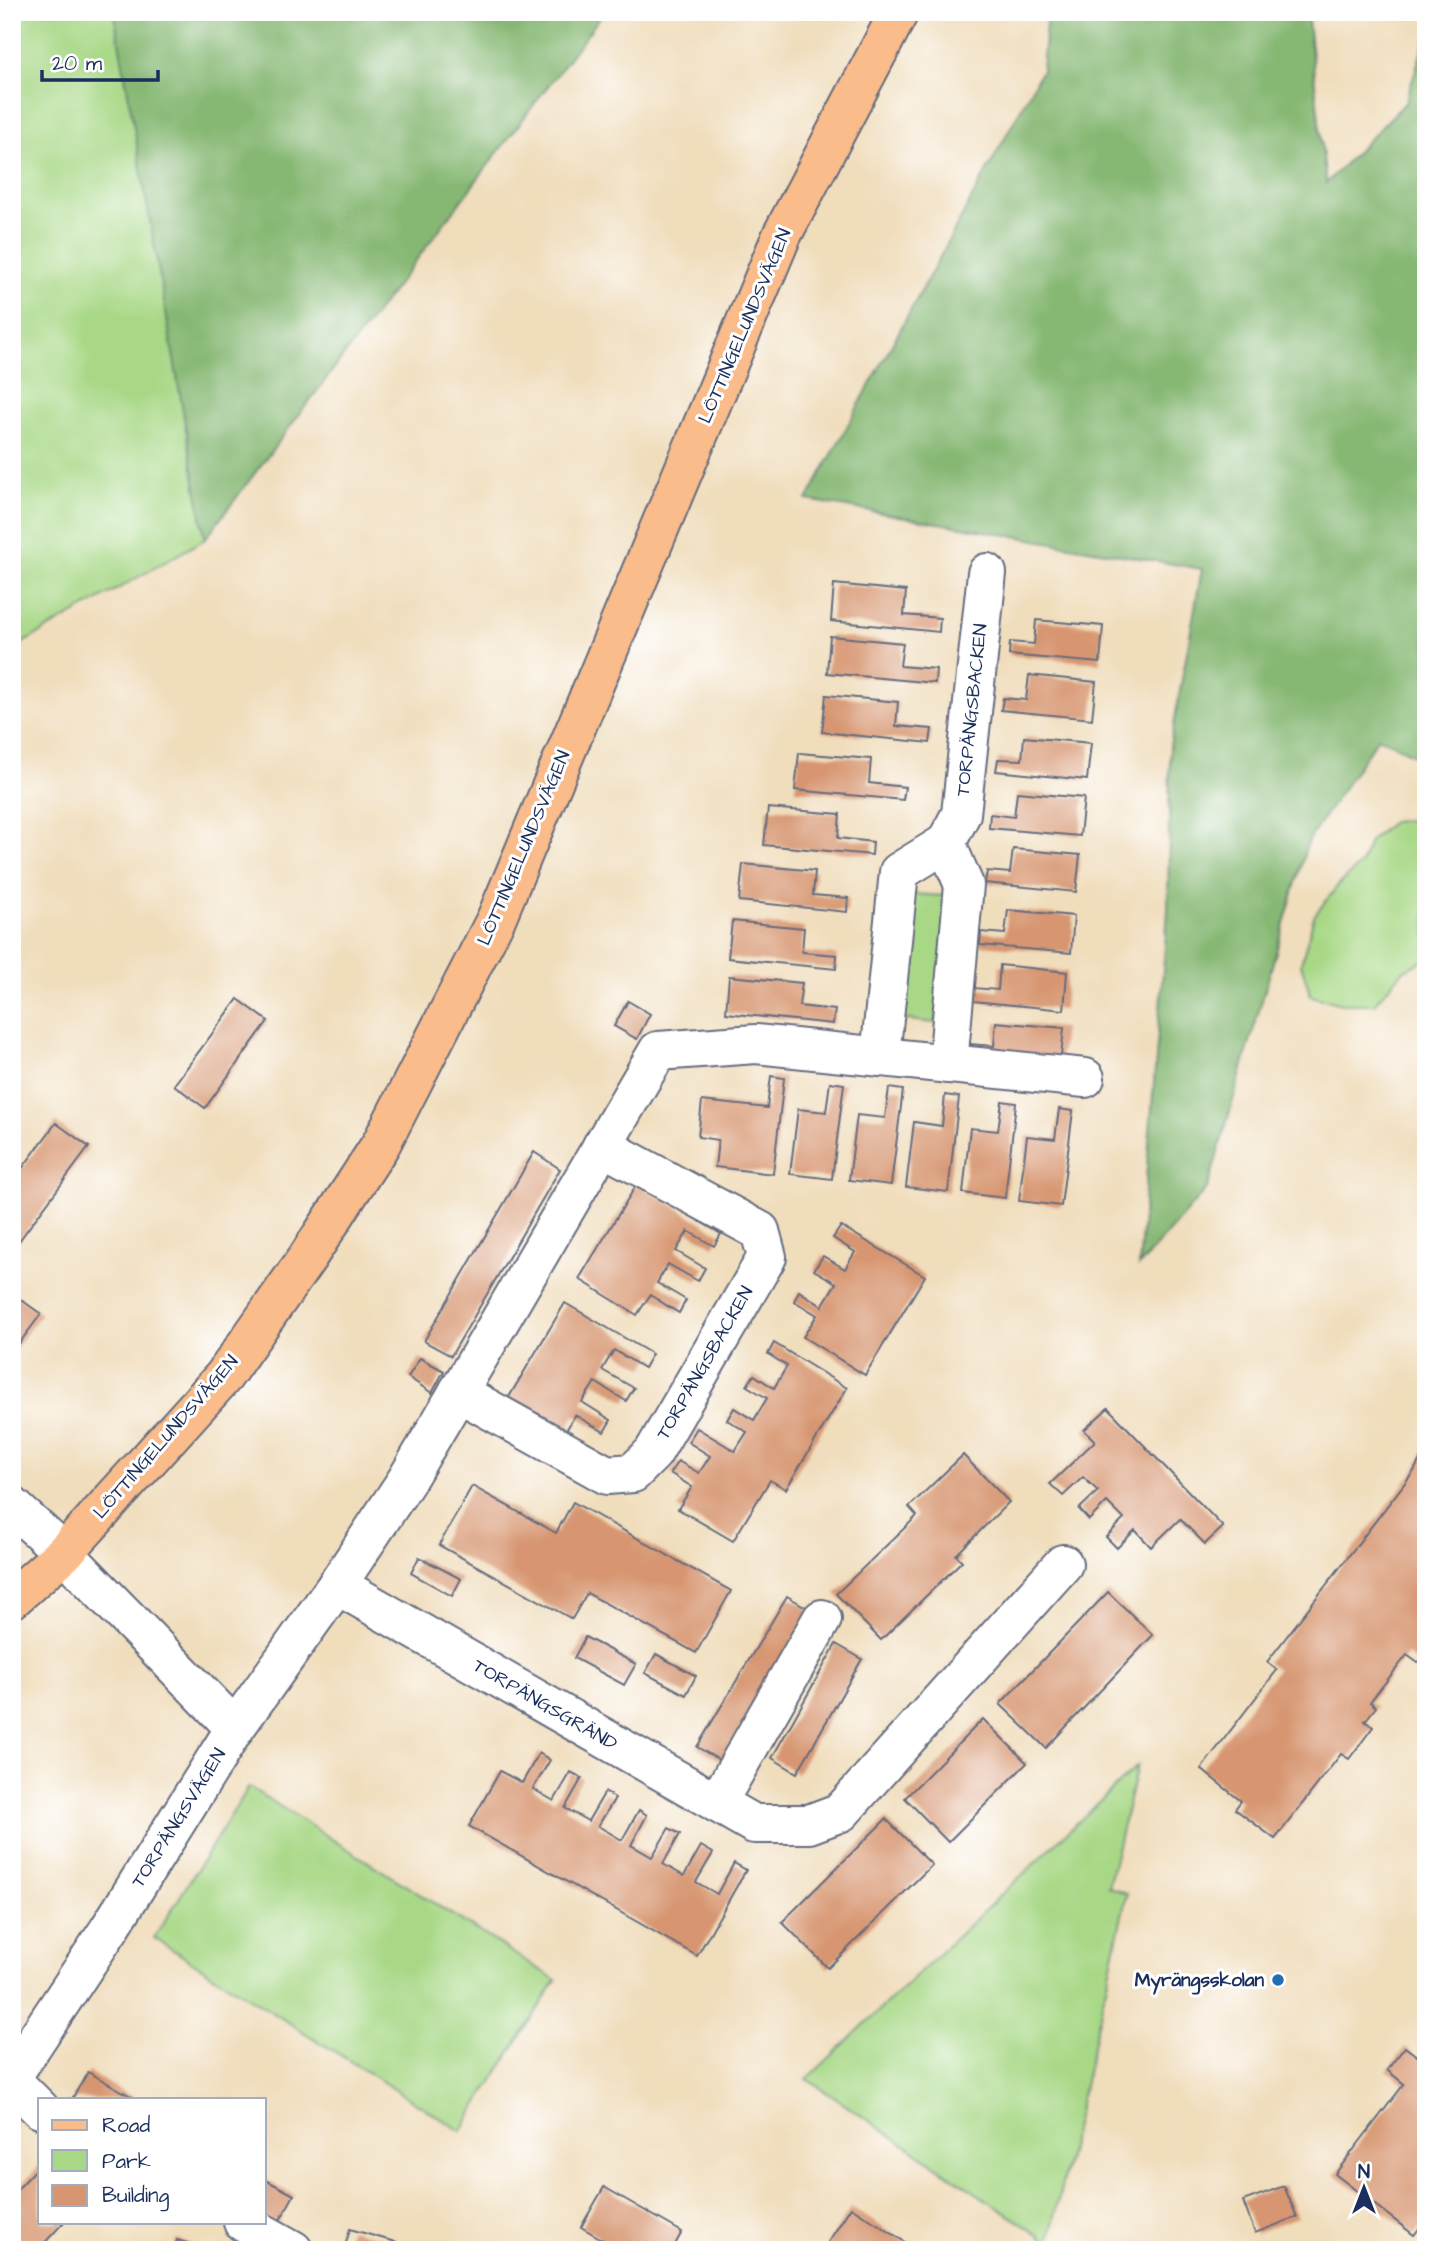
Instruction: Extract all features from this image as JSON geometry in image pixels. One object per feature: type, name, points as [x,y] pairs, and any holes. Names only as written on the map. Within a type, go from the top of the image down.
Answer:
[{"type":"main road","name":"LÖTTINGELUNDSVÄGEN","points":[[12,1599],[64,1553],[223,1376],[307,1258],[381,1143],[496,919],[782,235],[899,12]]},
{"type":"street","name":"TORPÄNGSBACKEN","points":[[946,843],[961,814],[987,573]]},
{"type":"street","points":[[880,1057],[899,872],[946,843],[964,885],[948,1064]]},
{"type":"street","points":[[235,1728],[337,1585],[406,1481],[658,1051],[755,1044],[1086,1077]]},
{"type":"street","name":"TORPÄNGSBACKEN","points":[[458,1392],[607,1475],[633,1473],[653,1453],[767,1257],[760,1231],[602,1146]]},
{"type":"street","name":"TORPÄNGSVÄGEN","points":[[12,1506],[64,1553],[235,1728],[12,2078],[38,2107]]},
{"type":"street","name":"TORPÄNGSGRÄND","points":[[337,1585],[754,1824],[809,1824],[841,1812],[1063,1564]]},
{"type":"street","points":[[717,1803],[822,1619]]},
{"type":"street","points":[[247,2224],[293,2250]]},
{"type":"green space","points":[[12,12],[126,12],[205,539],[12,649]]},
{"type":"green space","points":[[114,12],[604,12],[205,539]]},
{"type":"green space","points":[[1047,12],[1307,12],[1326,183],[1405,103],[1426,38],[1426,761],[1378,737],[1308,841],[1208,1187],[1139,1266],[1168,910],[1170,746],[1202,569],[807,500],[1042,70]]},
{"type":"green space","points":[[1418,819],[1426,823],[1426,959],[1403,971],[1374,1004],[1342,1004],[1311,996],[1301,964],[1314,916],[1340,883],[1361,864],[1371,840],[1392,822]]},
{"type":"green space","points":[[911,894],[947,896],[936,1023],[899,1019]]},
{"type":"green space","points":[[1137,1766],[1108,1887],[1127,1893],[1049,2242],[807,2079]]},
{"type":"green space","points":[[249,1787],[556,1980],[461,2131],[154,1938]]},
{"type":"building","points":[[834,584],[906,591],[904,615],[940,618],[939,632],[831,621]]},
{"type":"building","points":[[1036,620],[1103,626],[1100,663],[1009,655],[1010,642],[1034,644]]},
{"type":"building","points":[[830,636],[903,643],[900,666],[936,669],[935,683],[827,673]]},
{"type":"building","points":[[1029,675],[1096,682],[1092,719],[1001,710],[1003,698],[1026,700]]},
{"type":"building","points":[[826,695],[898,702],[896,726],[932,729],[930,743],[822,732]]},
{"type":"building","points":[[1024,737],[1091,743],[1087,780],[996,771],[998,759],[1022,760]]},
{"type":"building","points":[[799,753],[871,759],[869,783],[905,787],[903,800],[795,790]]},
{"type":"building","points":[[1017,792],[1084,798],[1080,836],[989,828],[990,814],[1014,817]]},
{"type":"building","points":[[768,808],[840,814],[838,838],[873,842],[872,855],[764,845]]},
{"type":"building","points":[[1013,849],[1080,855],[1076,892],[985,883],[987,871],[1010,873]]},
{"type":"building","points":[[743,864],[815,871],[813,895],[848,898],[847,912],[739,901]]},
{"type":"building","points":[[1008,910],[1074,916],[1071,953],[980,945],[981,932],[1005,934]]},
{"type":"building","points":[[732,921],[804,928],[802,952],[837,955],[836,969],[728,958]]},
{"type":"building","points":[[1000,965],[1067,972],[1064,1010],[973,1001],[974,988],[998,990]]},
{"type":"building","points":[[729,976],[802,983],[799,1006],[835,1010],[833,1024],[726,1013]]},
{"type":"building","points":[[238,999],[268,1021],[205,1108],[174,1085]]},
{"type":"building","points":[[628,1001],[650,1014],[637,1039],[614,1026]]},
{"type":"building","points":[[996,1022],[1064,1028],[1060,1065],[969,1057],[970,1044],[994,1046]]},
{"type":"building","points":[[771,1076],[784,1078],[773,1174],[715,1167],[718,1140],[698,1137],[702,1101],[767,1108]]},
{"type":"building","points":[[830,1082],[844,1084],[832,1179],[790,1174],[798,1109],[826,1112]]},
{"type":"building","points":[[889,1088],[903,1090],[891,1185],[849,1180],[857,1115],[885,1118]]},
{"type":"building","points":[[945,1095],[959,1097],[948,1192],[906,1187],[914,1122],[942,1126]]},
{"type":"building","points":[[1002,1101],[1016,1103],[1005,1198],[963,1193],[970,1128],[998,1131]]},
{"type":"building","points":[[1059,1109],[1073,1111],[1061,1206],[1019,1201],[1027,1136],[1055,1139]]},
{"type":"building","points":[[56,1123],[89,1147],[16,1245],[12,1243],[12,1182]]},
{"type":"building","points":[[534,1152],[560,1169],[451,1356],[424,1341]]},
{"type":"building","points":[[637,1184],[721,1234],[714,1246],[688,1231],[676,1251],[705,1268],[698,1281],[668,1264],[657,1283],[686,1300],[679,1313],[650,1295],[637,1315],[579,1279]]},
{"type":"building","points":[[841,1226],[925,1276],[865,1375],[803,1337],[817,1315],[794,1301],[799,1291],[822,1306],[836,1283],[814,1270],[823,1256],[845,1269],[855,1252],[833,1238]]},
{"type":"building","points":[[16,1296],[41,1314],[12,1353],[12,1301]]},
{"type":"building","points":[[565,1303],[652,1354],[644,1368],[614,1350],[602,1370],[634,1388],[626,1401],[595,1382],[582,1402],[611,1420],[604,1432],[575,1415],[563,1436],[506,1402]]},
{"type":"building","points":[[774,1343],[847,1388],[786,1489],[770,1480],[733,1541],[678,1509],[692,1487],[670,1473],[678,1461],[699,1473],[710,1456],[688,1442],[697,1428],[735,1451],[747,1432],[727,1420],[734,1408],[754,1420],[767,1398],[747,1386],[754,1375],[774,1388],[787,1366],[768,1354]]},
{"type":"building","points":[[420,1358],[444,1371],[432,1393],[408,1377]]},
{"type":"building","points":[[1108,1408],[1223,1527],[1205,1544],[1180,1519],[1151,1547],[1135,1530],[1117,1548],[1106,1537],[1124,1519],[1107,1502],[1089,1520],[1079,1509],[1098,1491],[1083,1477],[1063,1496],[1050,1484],[1095,1441],[1084,1430]]},
{"type":"building","points":[[1426,1448],[1426,1653],[1418,1663],[1407,1655],[1370,1702],[1376,1707],[1365,1721],[1373,1727],[1349,1759],[1341,1754],[1275,1839],[1235,1809],[1241,1801],[1201,1769],[1277,1670],[1267,1662],[1414,1471]]},
{"type":"building","points":[[963,1455],[1009,1502],[956,1555],[962,1561],[881,1640],[836,1594],[917,1516],[909,1507]]},
{"type":"building","points":[[472,1486],[556,1533],[573,1502],[731,1591],[696,1653],[587,1593],[572,1619],[439,1545]]},
{"type":"building","points":[[419,1557],[461,1579],[452,1596],[411,1573]]},
{"type":"building","points":[[1108,1592],[1153,1635],[1046,1748],[1000,1704]]},
{"type":"building","points":[[787,1596],[811,1610],[721,1761],[697,1747]]},
{"type":"building","points":[[585,1637],[636,1664],[624,1685],[574,1658]]},
{"type":"building","points":[[836,1644],[862,1659],[797,1773],[772,1758]]},
{"type":"building","points":[[656,1654],[696,1676],[686,1695],[645,1673]]},
{"type":"building","points":[[983,1719],[1027,1763],[948,1842],[905,1798]]},
{"type":"building","points":[[539,1753],[550,1760],[533,1789],[554,1801],[571,1772],[582,1778],[565,1808],[588,1821],[605,1792],[615,1798],[598,1826],[622,1840],[639,1810],[647,1815],[631,1845],[652,1857],[669,1828],[680,1834],[663,1864],[684,1876],[701,1846],[713,1853],[696,1882],[717,1894],[734,1863],[746,1870],[697,1956],[469,1826],[500,1771],[522,1783]]},
{"type":"building","points":[[886,1819],[932,1865],[828,1968],[782,1922]]},
{"type":"building","points":[[1405,2047],[1422,2060],[1426,2056],[1426,2220],[1414,2235],[1335,2174],[1404,2084],[1387,2070]]},
{"type":"building","points":[[88,2072],[134,2098],[73,2098]]},
{"type":"building","points":[[38,2167],[38,2224],[62,2224],[38,2250],[12,2250],[12,2195]]},
{"type":"building","points":[[266,2180],[294,2195],[278,2224],[266,2217]]},
{"type":"building","points":[[1284,2186],[1297,2217],[1255,2233],[1243,2201]]},
{"type":"building","points":[[604,2187],[682,2232],[672,2250],[609,2250],[612,2245],[581,2227]]},
{"type":"building","points":[[851,2207],[917,2250],[836,2250],[827,2244]]},
{"type":"building","points":[[350,2229],[402,2244],[401,2250],[344,2250]]},
{"type":"building","points":[[177,2240],[208,2249],[208,2250],[174,2250]]},
{"type":"place","name":"Myrängsskolan","points":[[1278,1980]]}]
